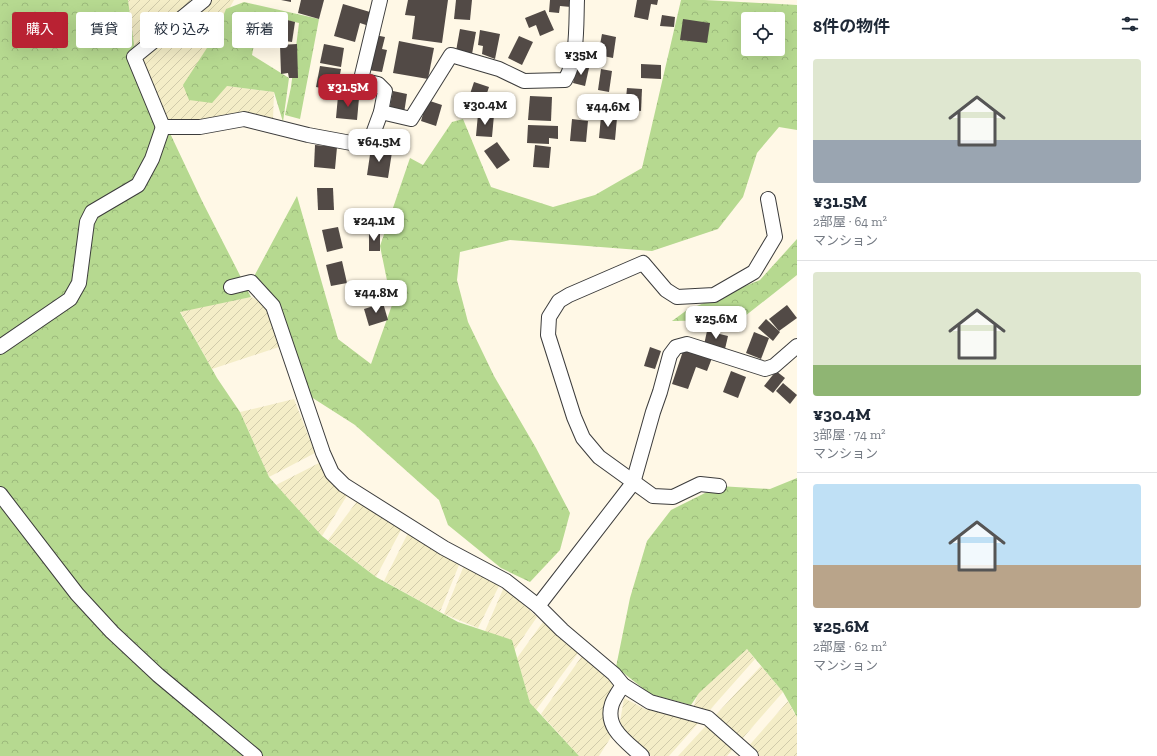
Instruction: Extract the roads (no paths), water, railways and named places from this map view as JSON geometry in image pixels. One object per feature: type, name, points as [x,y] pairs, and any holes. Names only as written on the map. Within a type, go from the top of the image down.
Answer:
[{"type":"street","points":[[0,347],[70,299],[79,283],[88,222],[92,212],[138,185],[152,159],[163,127],[134,57],[204,0]]},
{"type":"street","points":[[163,127],[200,127],[244,119],[294,132],[362,145],[370,142],[381,112],[385,90],[378,84],[365,81],[362,75],[380,0]]},
{"type":"street","points":[[381,112],[411,119],[451,55],[499,69],[524,81],[565,80],[570,72],[575,44],[578,0]]},
{"type":"street","points":[[719,486],[700,484],[673,497],[653,496],[633,483],[600,457],[583,438],[574,417],[548,335],[549,317],[559,301],[569,295],[643,263],[666,290],[677,296],[714,295],[754,272],[775,237],[768,198]]},
{"type":"street","points":[[231,287],[251,282],[273,306],[323,453],[332,473],[344,485],[444,548],[506,581],[538,606],[562,630],[614,674],[623,685],[650,702],[708,718],[751,756]]},
{"type":"street","points":[[538,606],[633,483],[670,355],[676,347],[687,344],[765,370],[774,366],[797,346]]},
{"type":"street","points":[[0,494],[77,594],[112,632],[158,675],[255,756]]},
{"type":"street","points":[[623,685],[612,705],[611,723],[619,736],[642,756]]}]
